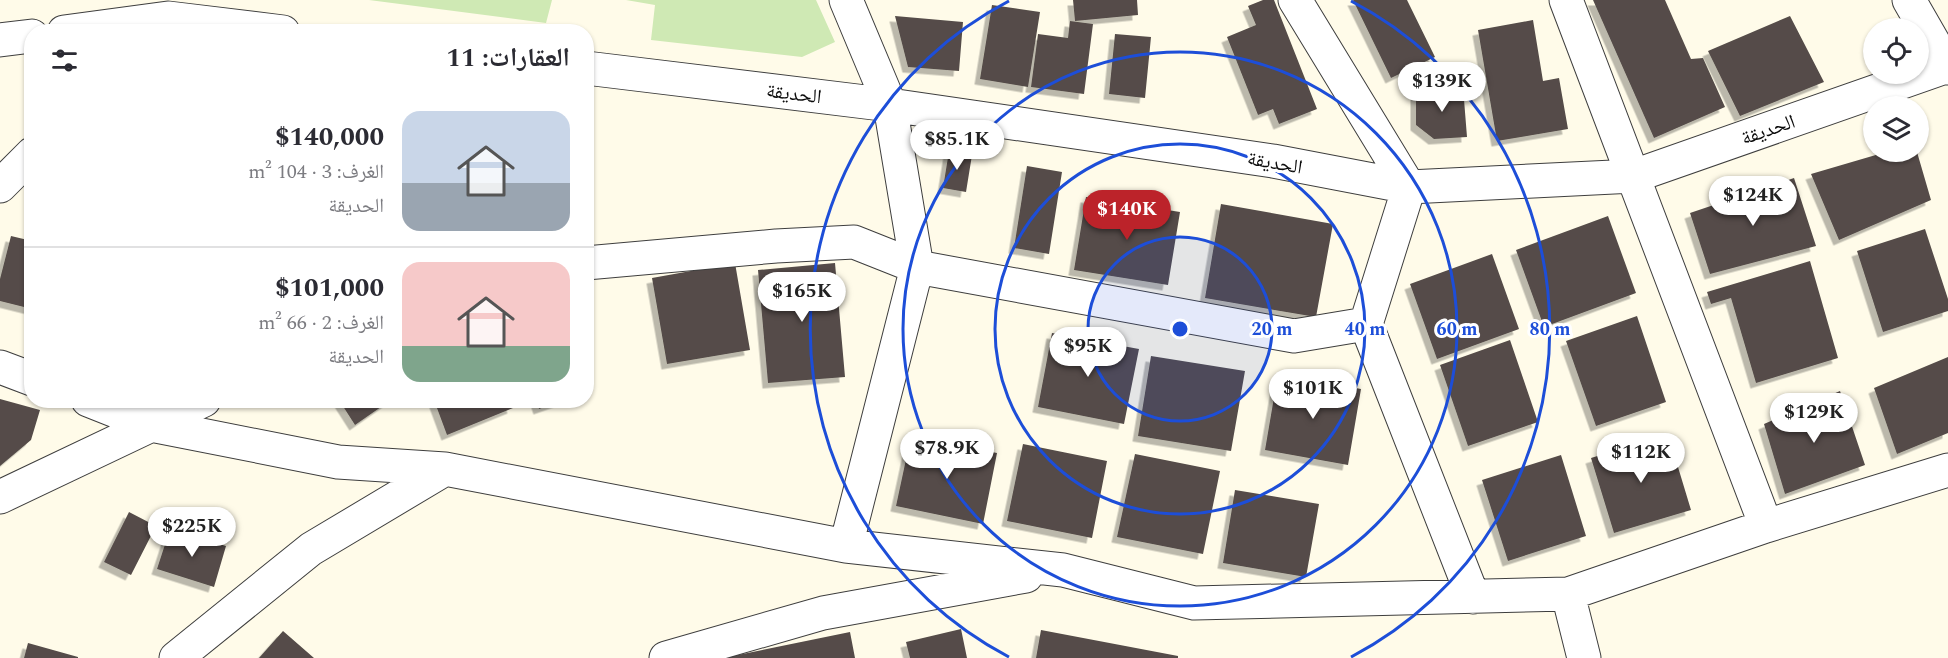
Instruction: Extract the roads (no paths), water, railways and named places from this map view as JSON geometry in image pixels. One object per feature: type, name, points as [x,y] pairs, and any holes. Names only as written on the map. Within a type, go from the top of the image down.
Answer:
[{"type":"street","points":[[846,0],[890,105],[917,267],[846,546]]},
{"type":"street","points":[[1295,0],[1409,187],[1366,324],[1473,597]]},
{"type":"street","points":[[1566,0],[1766,526]]},
{"type":"street","points":[[1909,0],[1948,67]]},
{"type":"street","points":[[116,24],[168,16],[226,24]]},
{"type":"street","points":[[0,40],[24,37]]},
{"type":"street","name":"الحديقة","points":[[594,69],[890,105],[1273,161],[1409,187],[1634,176],[1948,67]]},
{"type":"street","points":[[0,186],[24,162]]},
{"type":"street","points":[[594,262],[776,246],[854,242],[917,267],[1294,336],[1366,324]]},
{"type":"street","points":[[0,367],[24,376]]},
{"type":"street","points":[[108,408],[151,425],[338,462],[445,469],[846,546],[1063,570],[1194,603],[1568,594],[1766,526],[1948,470]]},
{"type":"street","points":[[0,497],[187,408]]},
{"type":"street","points":[[176,658],[311,549],[445,469]]},
{"type":"street","points":[[666,658],[823,613],[1063,570]]},
{"type":"street","points":[[1568,594],[1584,658]]}]
